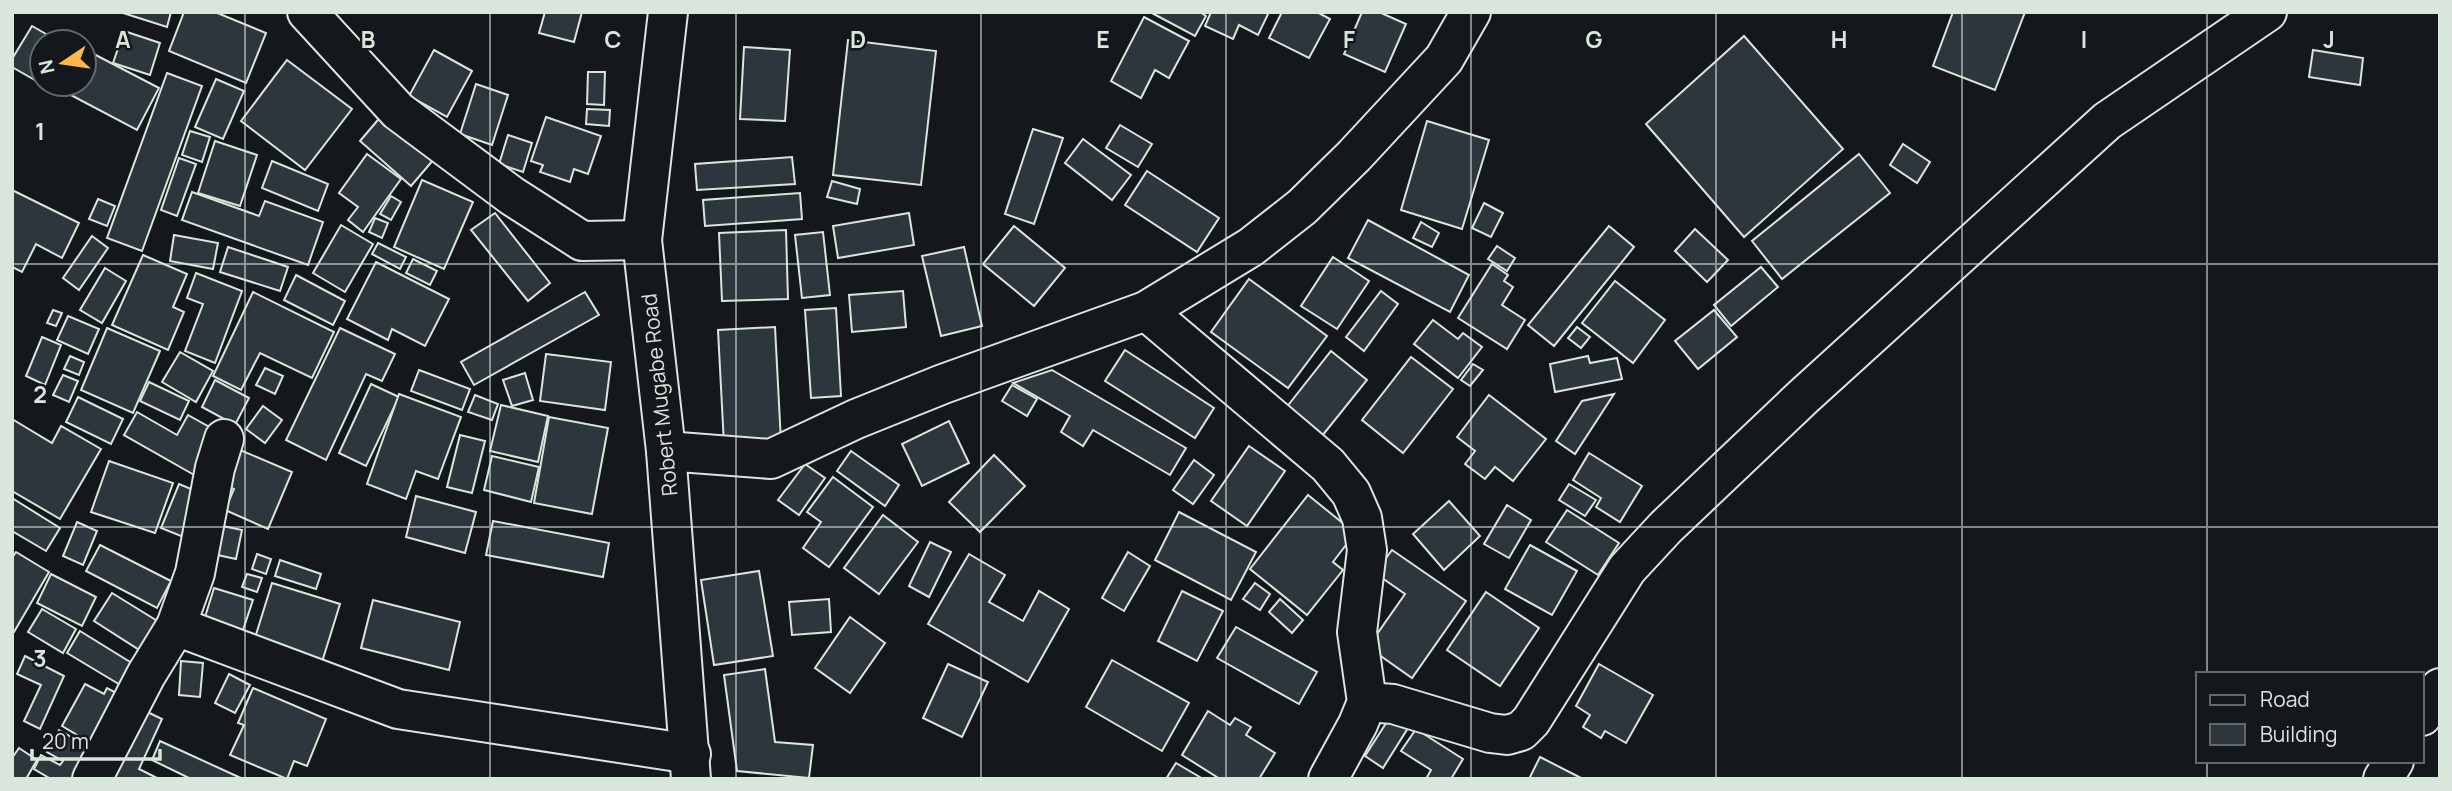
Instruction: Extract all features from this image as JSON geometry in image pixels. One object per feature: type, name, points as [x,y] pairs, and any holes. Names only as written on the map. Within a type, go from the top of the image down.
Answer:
[{"type":"street","points":[[307,12],[398,111],[512,196],[582,241],[642,240]]},
{"type":"street","name":"Robert Mugabe Road","points":[[668,12],[642,240],[666,451],[691,766]]},
{"type":"street","points":[[666,451],[771,458],[856,419],[943,384],[1146,311],[1251,247],[1303,207],[1444,59],[1471,12]]},
{"type":"street","points":[[1367,702],[1393,704],[1490,733],[1521,731],[1531,721],[1627,569],[1666,527],[1803,397],[2107,121],[2267,12]]},
{"type":"street","points":[[1146,311],[1328,465],[1351,493],[1362,518],[1367,550],[1357,632],[1367,702],[1328,779]]},
{"type":"street","points":[[92,779],[146,675],[176,626],[195,573],[215,468],[224,439]]},
{"type":"street","points":[[176,626],[398,709],[691,766]]},
{"type":"street","points":[[2424,713],[2440,688]]},
{"type":"street","points":[[2384,779],[2393,763]]},
{"type":"building","points":[[120,12],[171,12],[167,27]]},
{"type":"building","points":[[184,12],[215,12],[266,33],[246,83],[169,51]]},
{"type":"building","points":[[545,12],[582,12],[574,42],[539,33]]},
{"type":"building","points":[[1150,12],[1200,12],[1206,16],[1195,36]]},
{"type":"building","points":[[1211,12],[1269,12],[1258,35],[1239,25],[1233,39],[1205,26]]},
{"type":"building","points":[[1282,12],[1317,12],[1330,19],[1309,58],[1269,38]]},
{"type":"building","points":[[1362,12],[1379,12],[1406,24],[1385,72],[1344,54]]},
{"type":"building","points":[[1953,12],[2025,12],[1995,90],[1933,66]]},
{"type":"building","points":[[1144,17],[1189,41],[1169,78],[1155,70],[1141,98],[1111,81]]},
{"type":"building","points":[[124,31],[160,43],[150,75],[113,63]]},
{"type":"building","points":[[28,33],[28,76],[12,67],[12,59]]},
{"type":"building","points":[[1744,36],[1843,149],[1744,237],[1646,124]]},
{"type":"building","points":[[848,40],[936,51],[921,185],[833,175]]},
{"type":"building","points":[[744,47],[790,50],[785,121],[740,119]]},
{"type":"building","points":[[434,50],[472,71],[447,117],[409,96]]},
{"type":"building","points":[[2313,50],[2363,58],[2360,85],[2309,77]]},
{"type":"building","points":[[98,56],[159,88],[137,130],[76,98],[98,98]]},
{"type":"building","points":[[287,60],[352,109],[305,170],[241,121]]},
{"type":"building","points":[[588,72],[605,72],[604,105],[587,104]]},
{"type":"building","points":[[167,73],[202,86],[142,251],[107,238]]},
{"type":"building","points":[[216,79],[244,91],[223,139],[195,127]]},
{"type":"building","points":[[476,84],[508,95],[492,145],[460,134]]},
{"type":"building","points":[[587,109],[610,110],[609,126],[586,124]]},
{"type":"building","points":[[383,114],[434,159],[411,186],[360,141]]},
{"type":"building","points":[[546,117],[601,136],[588,174],[574,169],[570,182],[540,172],[543,165],[531,161]]},
{"type":"building","points":[[1427,121],[1489,140],[1462,229],[1401,210]]},
{"type":"building","points":[[1120,125],[1152,144],[1138,167],[1106,148]]},
{"type":"building","points":[[1033,129],[1063,138],[1034,224],[1005,214]]},
{"type":"building","points":[[190,131],[210,137],[202,162],[182,155]]},
{"type":"building","points":[[508,135],[532,143],[523,172],[499,164]]},
{"type":"building","points":[[1083,139],[1131,175],[1112,200],[1065,163]]},
{"type":"building","points":[[215,141],[257,155],[240,206],[198,193]]},
{"type":"building","points":[[1903,144],[1930,162],[1917,183],[1890,165]]},
{"type":"building","points":[[367,154],[401,179],[363,232],[348,220],[358,207],[339,193]]},
{"type":"building","points":[[1859,154],[1890,193],[1782,279],[1752,241]]},
{"type":"building","points":[[792,157],[795,184],[697,190],[695,164]]},
{"type":"building","points":[[179,158],[196,164],[177,216],[161,210]]},
{"type":"building","points":[[272,161],[328,184],[318,211],[262,188]]},
{"type":"building","points":[[1147,171],[1219,218],[1197,252],[1125,205]]},
{"type":"building","points":[[422,180],[473,202],[444,269],[394,247]]},
{"type":"building","points":[[832,181],[860,189],[857,204],[827,197]]},
{"type":"building","points":[[12,190],[79,223],[62,258],[36,244],[22,272],[12,267]]},
{"type":"building","points":[[192,192],[259,216],[265,201],[323,222],[308,265],[182,220]]},
{"type":"building","points":[[800,193],[802,219],[705,226],[703,200]]},
{"type":"building","points":[[391,196],[401,202],[391,220],[380,214]]},
{"type":"building","points":[[98,199],[115,206],[107,226],[89,219]]},
{"type":"building","points":[[1484,203],[1503,213],[1491,237],[1472,228]]},
{"type":"building","points":[[495,213],[550,283],[528,301],[471,230]]},
{"type":"building","points":[[909,213],[914,245],[838,258],[833,226]]},
{"type":"building","points":[[375,218],[388,223],[382,238],[369,232]]},
{"type":"building","points":[[1368,220],[1469,275],[1450,312],[1348,258]]},
{"type":"building","points":[[1421,222],[1439,233],[1432,247],[1413,238]]},
{"type":"building","points":[[341,225],[373,244],[345,292],[313,273]]},
{"type":"building","points":[[1014,226],[1065,268],[1034,306],[983,264]]},
{"type":"building","points":[[1609,226],[1634,247],[1554,346],[1528,325]]},
{"type":"building","points":[[1695,229],[1728,260],[1707,282],[1675,251]]},
{"type":"building","points":[[786,230],[788,299],[722,301],[719,233]]},
{"type":"building","points":[[823,232],[830,295],[802,298],[795,235]]},
{"type":"building","points":[[174,235],[218,243],[213,269],[170,261]]},
{"type":"building","points":[[92,236],[108,248],[79,290],[63,278]]},
{"type":"building","points":[[378,243],[406,257],[400,269],[372,254]]},
{"type":"building","points":[[1497,246],[1515,258],[1507,271],[1488,259]]},
{"type":"building","points":[[228,247],[288,267],[280,291],[220,272]]},
{"type":"building","points":[[964,247],[982,326],[941,336],[922,256]]},
{"type":"building","points":[[143,255],[187,274],[173,307],[184,312],[168,350],[112,325]]},
{"type":"building","points":[[1333,257],[1369,281],[1337,329],[1301,306]]},
{"type":"building","points":[[413,259],[437,271],[430,285],[406,273]]},
{"type":"building","points":[[376,262],[449,299],[425,346],[392,329],[388,340],[347,319]]},
{"type":"building","points":[[1492,264],[1508,275],[1504,281],[1513,287],[1502,305],[1525,320],[1507,349],[1458,318]]},
{"type":"building","points":[[1761,267],[1778,287],[1731,326],[1714,305]]},
{"type":"building","points":[[105,268],[126,281],[102,323],[80,310]]},
{"type":"building","points":[[196,273],[242,291],[215,363],[185,351],[203,304],[187,298]]},
{"type":"building","points":[[296,275],[345,301],[333,325],[284,300]]},
{"type":"building","points":[[1249,279],[1327,336],[1288,388],[1211,332]]},
{"type":"building","points":[[1615,281],[1665,320],[1633,363],[1582,323]]},
{"type":"building","points":[[903,291],[906,327],[852,332],[849,295]]},
{"type":"building","points":[[1381,291],[1398,304],[1364,351],[1346,337]]},
{"type":"building","points":[[253,292],[334,332],[312,378],[260,353],[241,390],[213,376]]},
{"type":"building","points":[[585,292],[599,315],[474,385],[461,362]]},
{"type":"building","points":[[836,308],[841,396],[811,398],[805,310]]},
{"type":"building","points":[[53,310],[62,313],[56,326],[47,323]]},
{"type":"building","points":[[1714,310],[1737,337],[1698,369],[1675,341]]},
{"type":"building","points":[[68,316],[99,329],[88,354],[57,340]]},
{"type":"building","points":[[1433,320],[1458,339],[1463,333],[1482,347],[1458,378],[1414,344]]},
{"type":"building","points":[[775,327],[781,442],[724,445],[718,330]]},
{"type":"building","points":[[1577,327],[1590,337],[1581,348],[1568,338]]},
{"type":"building","points":[[107,328],[160,351],[133,413],[81,390]]},
{"type":"building","points":[[340,328],[395,354],[382,381],[366,374],[326,460],[286,440]]},
{"type":"building","points":[[42,337],[61,345],[45,385],[26,376]]},
{"type":"building","points":[[1125,350],[1214,408],[1195,438],[1105,381]]},
{"type":"building","points":[[1331,351],[1367,380],[1318,441],[1282,413]]},
{"type":"building","points":[[180,352],[213,371],[196,402],[162,382]]},
{"type":"building","points":[[546,354],[611,362],[605,410],[540,401]]},
{"type":"building","points":[[70,356],[84,362],[79,375],[64,369]]},
{"type":"building","points":[[1588,356],[1590,363],[1617,358],[1622,379],[1555,392],[1550,364]]},
{"type":"building","points":[[1411,357],[1453,389],[1403,453],[1362,420]]},
{"type":"building","points":[[1473,364],[1483,370],[1470,386],[1461,380]]},
{"type":"building","points":[[265,368],[283,376],[275,394],[256,385]]},
{"type":"building","points":[[419,370],[470,389],[462,410],[411,391]]},
{"type":"building","points":[[1052,370],[1186,448],[1170,475],[1093,430],[1083,446],[1061,432],[1070,416],[1013,383]]},
{"type":"building","points":[[525,373],[533,400],[512,406],[503,380]]},
{"type":"building","points":[[63,375],[78,381],[69,402],[53,395]]},
{"type":"building","points":[[215,380],[249,398],[235,425],[202,407]]},
{"type":"building","points":[[149,382],[189,401],[180,420],[140,401]]},
{"type":"building","points":[[371,384],[399,397],[366,466],[339,453]]},
{"type":"building","points":[[1012,385],[1037,399],[1027,416],[1002,401]]},
{"type":"building","points":[[399,394],[461,417],[438,479],[416,471],[406,499],[367,484]]},
{"type":"building","points":[[1614,394],[1575,454],[1556,441],[1582,401]]},
{"type":"building","points":[[475,395],[498,404],[492,420],[468,412]]},
{"type":"building","points":[[1489,395],[1546,439],[1513,481],[1495,467],[1485,479],[1465,464],[1475,451],[1457,437]]},
{"type":"building","points":[[78,397],[123,419],[111,444],[66,422]]},
{"type":"building","points":[[501,405],[548,416],[538,462],[490,451]]},
{"type":"building","points":[[263,406],[282,420],[265,443],[246,429]]},
{"type":"building","points":[[137,412],[177,435],[188,415],[220,433],[196,476],[124,435]]},
{"type":"building","points":[[549,417],[608,428],[592,514],[534,503]]},
{"type":"building","points":[[12,419],[52,443],[61,426],[101,449],[60,519],[12,491]]},
{"type":"building","points":[[949,421],[969,463],[922,486],[902,444]]},
{"type":"building","points":[[460,435],[485,441],[472,493],[447,487]]},
{"type":"building","points":[[1249,446],[1285,471],[1247,526],[1211,501]]},
{"type":"building","points":[[233,447],[292,472],[268,529],[225,510],[234,489],[217,482]]},
{"type":"building","points":[[851,451],[899,485],[885,506],[837,471]]},
{"type":"building","points":[[1589,453],[1642,486],[1620,522],[1596,507],[1601,498],[1573,480]]},
{"type":"building","points":[[994,455],[1025,486],[980,532],[949,502]]},
{"type":"building","points":[[492,456],[539,467],[531,502],[484,490]]},
{"type":"building","points":[[1194,460],[1214,475],[1193,504],[1173,490]]},
{"type":"building","points":[[109,461],[173,483],[155,533],[91,512]]},
{"type":"building","points":[[805,464],[825,478],[799,515],[778,500]]},
{"type":"building","points":[[833,477],[873,507],[829,567],[803,548],[821,522],[807,512]]},
{"type":"building","points":[[179,484],[203,494],[186,538],[161,528]]},
{"type":"building","points":[[1569,484],[1596,500],[1585,516],[1559,500]]},
{"type":"building","points":[[1308,495],[1355,533],[1333,562],[1343,570],[1307,615],[1250,569]]},
{"type":"building","points":[[416,496],[476,512],[465,553],[406,537]]},
{"type":"building","points":[[12,498],[60,528],[46,551],[12,531]]},
{"type":"building","points":[[1449,501],[1480,536],[1444,570],[1413,534]]},
{"type":"building","points":[[1507,505],[1531,520],[1509,558],[1484,544]]},
{"type":"building","points":[[1567,510],[1619,543],[1598,575],[1546,542]]},
{"type":"building","points":[[1179,512],[1256,552],[1231,600],[1155,560]]},
{"type":"building","points":[[883,515],[918,542],[879,594],[844,568]]},
{"type":"building","points":[[493,521],[609,543],[603,577],[486,555]]},
{"type":"building","points":[[77,522],[97,531],[83,565],[63,556]]},
{"type":"building","points":[[213,524],[242,530],[236,559],[208,553]]},
{"type":"building","points":[[930,542],[951,552],[929,597],[909,586]]},
{"type":"building","points":[[100,545],[171,581],[157,608],[86,571]]},
{"type":"building","points":[[1530,545],[1577,571],[1552,615],[1505,589]]},
{"type":"building","points":[[1392,550],[1466,601],[1412,678],[1368,647],[1405,594],[1375,573]]},
{"type":"building","points":[[16,552],[49,572],[14,632],[12,558]]},
{"type":"building","points":[[1128,552],[1150,566],[1124,611],[1102,598]]},
{"type":"building","points":[[257,554],[271,559],[266,574],[252,569]]},
{"type":"building","points":[[969,554],[1005,575],[989,602],[1023,621],[1039,591],[1069,609],[1028,682],[928,624]]},
{"type":"building","points":[[280,560],[321,574],[316,589],[275,576]]},
{"type":"building","points":[[759,571],[773,656],[714,665],[701,580]]},
{"type":"building","points":[[51,574],[96,597],[82,626],[37,603]]},
{"type":"building","points":[[247,574],[262,578],[257,592],[242,587]]},
{"type":"building","points":[[272,583],[340,604],[322,662],[254,641]]},
{"type":"building","points":[[1255,583],[1270,594],[1260,610],[1243,599]]},
{"type":"building","points":[[214,588],[253,600],[239,642],[201,630]]},
{"type":"building","points":[[1182,591],[1223,611],[1197,661],[1158,641]]},
{"type":"building","points":[[1486,592],[1539,628],[1500,686],[1447,650]]},
{"type":"building","points":[[112,593],[159,622],[141,651],[94,621]]},
{"type":"building","points":[[829,599],[831,632],[792,635],[789,602]]},
{"type":"building","points":[[1280,599],[1303,620],[1292,633],[1269,612]]},
{"type":"building","points":[[373,600],[460,622],[449,670],[361,648]]},
{"type":"building","points":[[42,609],[76,629],[63,653],[28,632]]},
{"type":"building","points":[[850,617],[885,643],[850,693],[815,668]]},
{"type":"building","points":[[1236,627],[1317,672],[1299,704],[1217,658]]},
{"type":"building","points":[[80,631],[135,665],[122,686],[67,653]]},
{"type":"building","points":[[25,656],[64,676],[40,729],[24,721],[41,685],[17,674]]},
{"type":"building","points":[[1112,660],[1189,703],[1162,751],[1086,707]]},
{"type":"building","points":[[181,661],[203,663],[200,697],[179,695]]},
{"type":"building","points":[[948,664],[988,682],[962,737],[923,718]]},
{"type":"building","points":[[1599,664],[1653,695],[1626,743],[1605,731],[1601,738],[1583,727],[1590,715],[1576,706]]},
{"type":"building","points":[[765,669],[775,742],[813,745],[809,778],[737,771],[724,675]]},
{"type":"building","points":[[229,674],[250,685],[235,713],[215,703]]},
{"type":"building","points":[[85,684],[104,694],[107,688],[126,698],[81,779],[51,779],[34,769],[41,755],[60,765],[63,761],[47,752],[59,730],[75,739],[77,735],[62,726]]},
{"type":"building","points":[[253,688],[326,719],[307,766],[294,761],[287,779],[230,755],[244,725],[238,723]]},
{"type":"building","points":[[137,707],[162,719],[139,769],[159,779],[105,779]]},
{"type":"building","points":[[1208,711],[1230,725],[1235,718],[1251,727],[1246,735],[1275,753],[1259,779],[1220,779],[1182,755]]},
{"type":"building","points":[[1390,717],[1408,728],[1383,768],[1365,756]]},
{"type":"building","points":[[1416,729],[1463,759],[1451,779],[1426,779],[1431,770],[1401,751]]},
{"type":"building","points":[[160,741],[243,779],[191,779],[152,760]]},
{"type":"building","points":[[19,748],[37,760],[26,779],[12,779],[12,758]]},
{"type":"building","points":[[1540,757],[1583,779],[1529,779]]},
{"type":"building","points":[[1176,763],[1203,779],[1166,779]]}]
